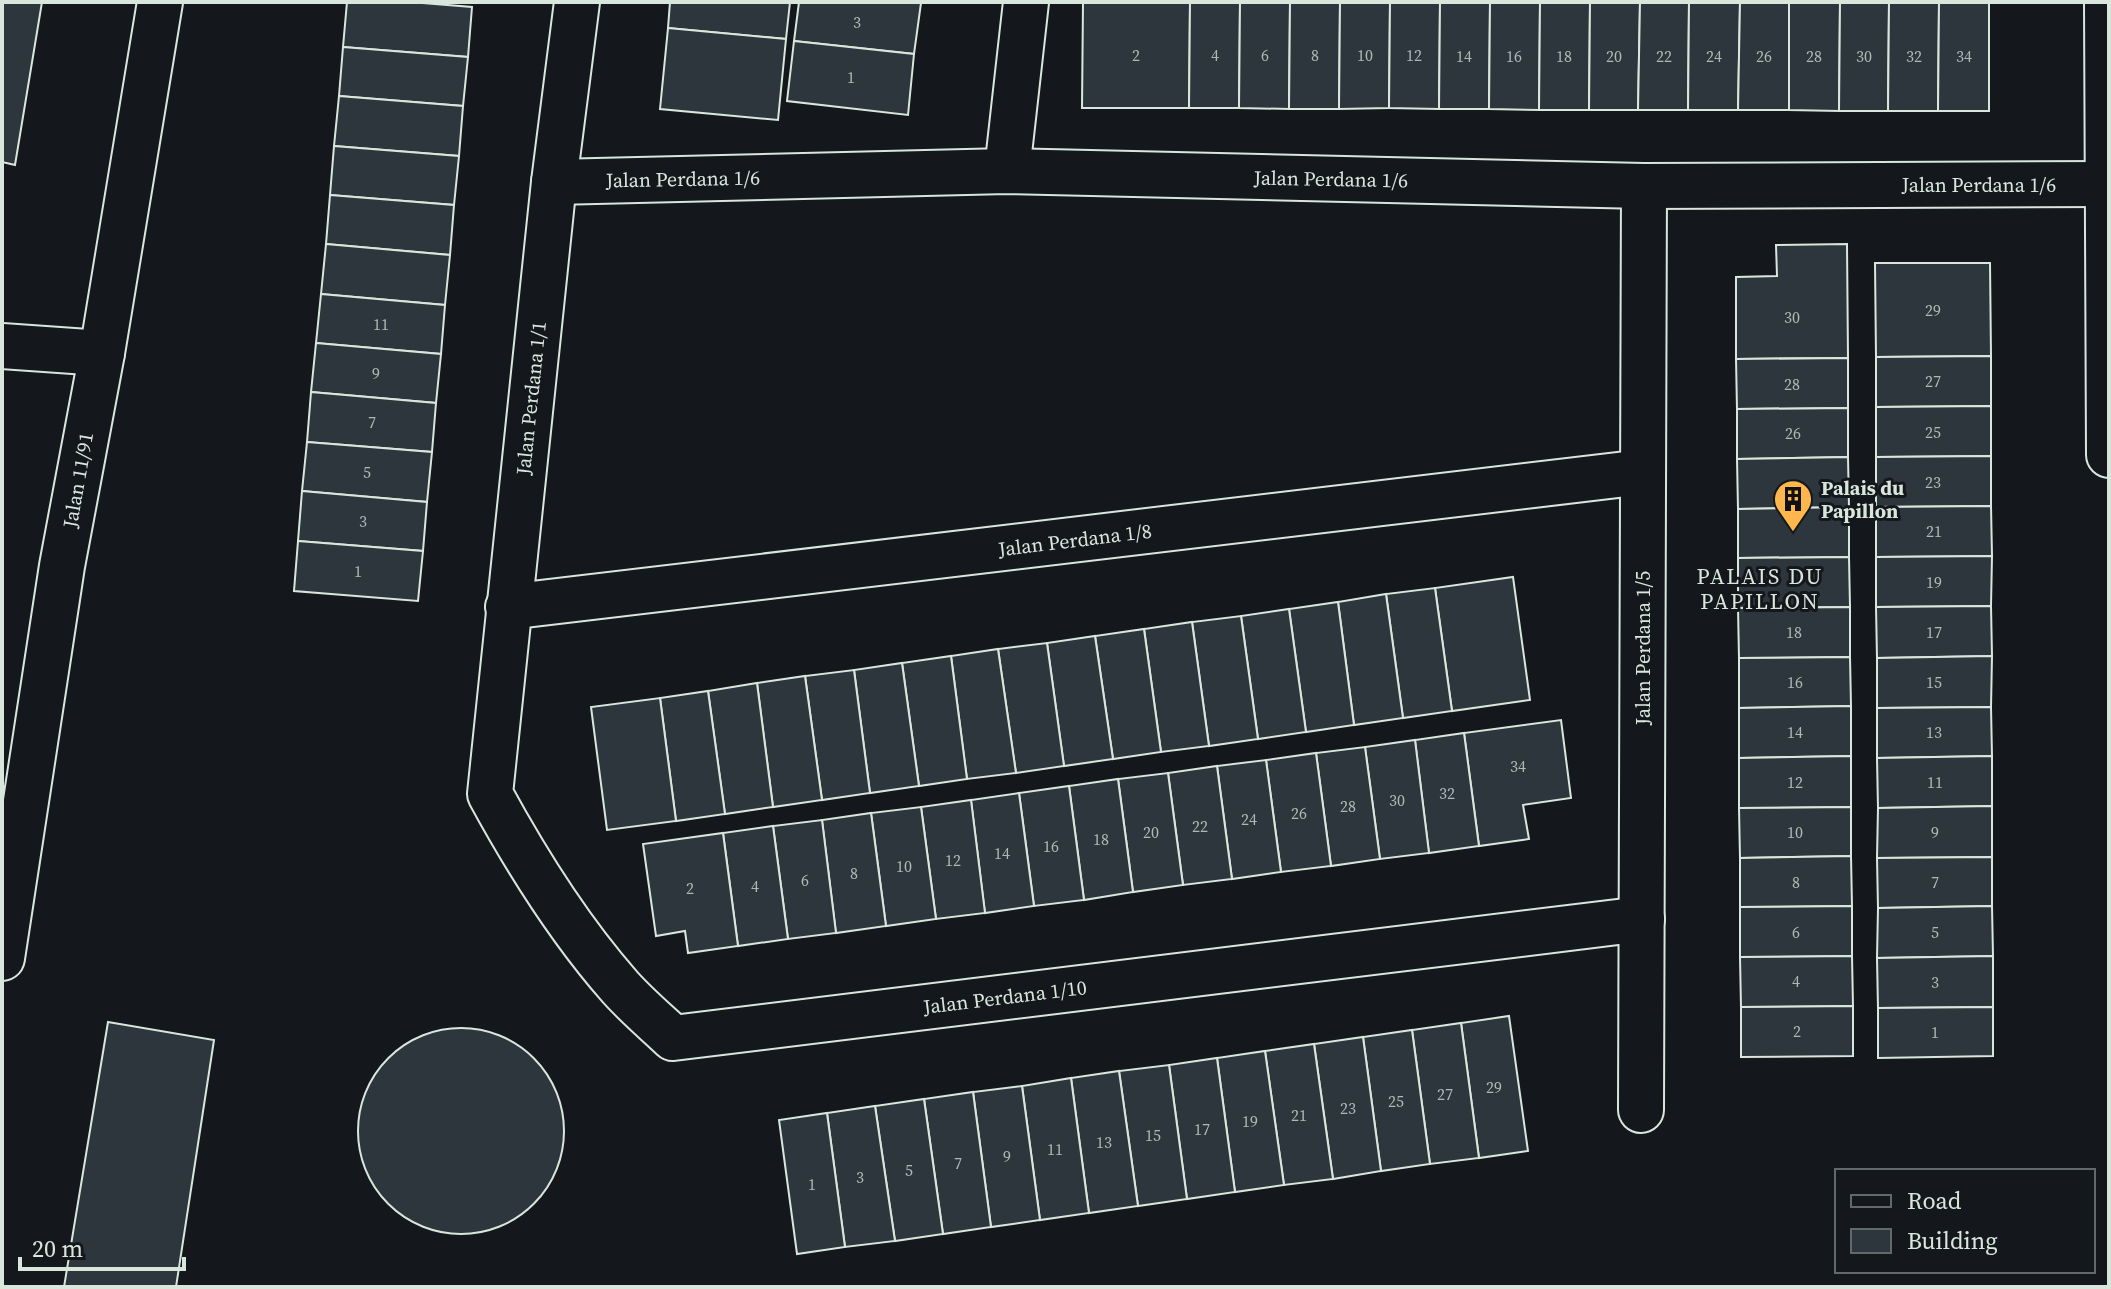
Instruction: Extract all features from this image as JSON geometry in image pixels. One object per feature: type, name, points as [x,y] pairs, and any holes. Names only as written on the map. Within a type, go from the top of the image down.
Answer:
[{"type":"street","name":"Jalan 11/91","points":[[2,958],[62,566],[102,353],[160,2]]},
{"type":"street","name":"Jalan Perdana 1/1","points":[[490,794],[554,182],[577,2]]},
{"type":"street","points":[[1007,171],[1026,2]]},
{"type":"street","points":[[2107,2],[2109,455]]},
{"type":"street","name":"Jalan Perdana 1/6","points":[[554,182],[1007,171],[1644,186],[2108,184]]},
{"type":"street","name":"Jalan Perdana 1/5","points":[[1641,1110],[1644,186]]},
{"type":"street","points":[[2,346],[102,353]]},
{"type":"street","name":"Jalan Perdana 1/8","points":[[508,607],[1643,472]]},
{"type":"street","name":"Jalan Perdana 1/10","points":[[490,794],[527,862],[570,925],[621,988],[673,1038],[1642,919]]},
{"type":"building","points":[[2,2],[42,2],[15,165],[2,162]]},
{"type":"building","points":[[347,2],[410,2],[472,7],[468,57],[343,47]]},
{"type":"building","points":[[670,2],[790,2],[786,39],[668,28]]},
{"type":"building","points":[[799,2],[921,3],[914,54],[794,41]]},
{"type":"building","points":[[1083,2],[1190,2],[1189,108],[1082,108]]},
{"type":"building","points":[[1190,2],[1240,2],[1239,108],[1189,108]]},
{"type":"building","points":[[1240,2],[1290,2],[1289,109],[1239,108]]},
{"type":"building","points":[[1290,2],[1340,2],[1339,109],[1289,109]]},
{"type":"building","points":[[1340,2],[1390,2],[1389,108],[1339,109]]},
{"type":"building","points":[[1390,2],[1440,2],[1439,109],[1389,108]]},
{"type":"building","points":[[1440,2],[1490,2],[1489,109],[1439,109]]},
{"type":"building","points":[[1490,2],[1540,2],[1539,110],[1489,109]]},
{"type":"building","points":[[1540,2],[1590,2],[1589,110],[1539,110]]},
{"type":"building","points":[[1590,2],[1640,2],[1638,110],[1589,110]]},
{"type":"building","points":[[1640,2],[1689,2],[1688,110],[1638,110]]},
{"type":"building","points":[[1689,2],[1740,2],[1738,110],[1688,110]]},
{"type":"building","points":[[1740,2],[1789,2],[1789,110],[1738,110]]},
{"type":"building","points":[[1789,2],[1840,2],[1839,111],[1789,110]]},
{"type":"building","points":[[1840,2],[1889,2],[1888,111],[1839,111]]},
{"type":"building","points":[[1889,2],[1939,2],[1938,111],[1888,111]]},
{"type":"building","points":[[1939,2],[1989,2],[1989,111],[1938,111]]},
{"type":"building","points":[[668,28],[786,39],[778,120],[660,109]]},
{"type":"building","points":[[794,41],[914,54],[908,115],[787,101]]},
{"type":"building","points":[[343,47],[468,57],[463,106],[339,96]]},
{"type":"building","points":[[339,96],[463,106],[459,156],[334,146]]},
{"type":"building","points":[[334,146],[459,156],[454,205],[330,195]]},
{"type":"building","points":[[330,195],[454,205],[450,255],[326,244]]},
{"type":"building","points":[[326,244],[450,255],[445,305],[321,294]]},
{"type":"building","points":[[1847,244],[1848,358],[1736,359],[1736,277],[1777,276],[1776,245]]},
{"type":"building","points":[[1875,263],[1990,263],[1991,356],[1876,357]]},
{"type":"building","points":[[321,294],[445,305],[441,354],[316,343]]},
{"type":"building","points":[[316,343],[441,354],[436,403],[311,392]]},
{"type":"building","points":[[1991,356],[1991,406],[1876,407],[1876,357]]},
{"type":"building","points":[[1848,358],[1848,408],[1737,409],[1736,359]]},
{"type":"building","points":[[311,392],[436,403],[432,452],[307,442]]},
{"type":"building","points":[[1991,406],[1991,456],[1876,457],[1876,407]]},
{"type":"building","points":[[1848,408],[1848,457],[1737,459],[1737,409]]},
{"type":"building","points":[[307,442],[432,452],[427,502],[302,491]]},
{"type":"building","points":[[1991,456],[1991,506],[1876,507],[1876,457]]},
{"type":"building","points":[[1848,457],[1849,507],[1738,509],[1737,459]]},
{"type":"building","points":[[302,491],[427,502],[423,551],[298,541]]},
{"type":"building","points":[[1991,506],[1992,556],[1876,557],[1876,507]]},
{"type":"building","name":"Palais du Papillon","points":[[1849,507],[1849,557],[1738,558],[1738,509]]},
{"type":"building","points":[[298,541],[423,551],[418,601],[294,591]]},
{"type":"building","points":[[1992,556],[1991,606],[1876,607],[1876,557]]},
{"type":"building","points":[[1849,557],[1850,607],[1738,608],[1738,558]]},
{"type":"building","points":[[1513,577],[1530,700],[1452,711],[1435,588]]},
{"type":"building","points":[[1435,588],[1452,711],[1403,718],[1386,594]]},
{"type":"building","points":[[1386,594],[1403,718],[1354,725],[1338,602]]},
{"type":"building","points":[[1338,602],[1354,725],[1306,732],[1289,609]]},
{"type":"building","points":[[1991,606],[1992,656],[1877,658],[1876,607]]},
{"type":"building","points":[[1850,607],[1850,657],[1739,658],[1738,608]]},
{"type":"building","points":[[1289,609],[1306,732],[1258,739],[1241,616]]},
{"type":"building","points":[[1241,616],[1258,739],[1209,746],[1192,622]]},
{"type":"building","points":[[1192,622],[1209,746],[1161,752],[1144,629]]},
{"type":"building","points":[[1144,629],[1161,752],[1113,759],[1095,636]]},
{"type":"building","points":[[1095,636],[1113,759],[1064,766],[1047,643]]},
{"type":"building","points":[[1047,643],[1064,766],[1016,773],[998,649]]},
{"type":"building","points":[[998,649],[1016,773],[967,779],[951,656]]},
{"type":"building","points":[[951,656],[967,779],[919,786],[902,663]]},
{"type":"building","points":[[1992,656],[1991,707],[1877,708],[1877,658]]},
{"type":"building","points":[[1850,657],[1851,706],[1739,708],[1739,658]]},
{"type":"building","points":[[902,663],[919,786],[870,793],[854,670]]},
{"type":"building","points":[[854,670],[870,793],[822,800],[805,676]]},
{"type":"building","points":[[805,676],[822,800],[773,807],[757,683]]},
{"type":"building","points":[[757,683],[773,807],[725,814],[708,691]]},
{"type":"building","points":[[708,691],[725,814],[676,821],[660,698]]},
{"type":"building","points":[[660,698],[676,821],[607,830],[591,707]]},
{"type":"building","points":[[1851,706],[1851,756],[1739,758],[1739,708]]},
{"type":"building","points":[[1991,707],[1992,756],[1877,758],[1877,708]]},
{"type":"building","points":[[1561,720],[1571,798],[1523,805],[1529,839],[1479,846],[1464,733]]},
{"type":"building","points":[[1464,733],[1479,846],[1429,853],[1415,740]]},
{"type":"building","points":[[1415,740],[1429,853],[1380,859],[1365,747]]},
{"type":"building","points":[[1365,747],[1380,859],[1331,866],[1316,753]]},
{"type":"building","points":[[1316,753],[1331,866],[1281,872],[1266,760]]},
{"type":"building","points":[[1851,756],[1851,807],[1739,808],[1739,758]]},
{"type":"building","points":[[1992,756],[1992,806],[1878,808],[1877,758]]},
{"type":"building","points":[[1266,760],[1281,872],[1232,879],[1217,766]]},
{"type":"building","points":[[1217,766],[1232,879],[1183,885],[1168,773]]},
{"type":"building","points":[[1168,773],[1183,885],[1133,892],[1118,779]]},
{"type":"building","points":[[1118,779],[1133,892],[1084,900],[1069,786]]},
{"type":"building","points":[[1069,786],[1084,900],[1034,906],[1019,793]]},
{"type":"building","points":[[1019,793],[1034,906],[985,913],[971,800]]},
{"type":"building","points":[[971,800],[985,913],[936,919],[921,807]]},
{"type":"building","points":[[1992,806],[1992,857],[1877,858],[1878,808]]},
{"type":"building","points":[[921,807],[936,919],[886,926],[871,813]]},
{"type":"building","points":[[1851,807],[1851,856],[1740,858],[1739,808]]},
{"type":"building","points":[[871,813],[886,926],[836,933],[822,820]]},
{"type":"building","points":[[822,820],[836,933],[788,939],[773,826]]},
{"type":"building","points":[[773,826],[788,939],[738,946],[723,833]]},
{"type":"building","points":[[723,833],[738,946],[688,953],[685,931],[656,936],[643,844]]},
{"type":"building","points":[[1851,856],[1852,906],[1740,907],[1740,858]]},
{"type":"building","points":[[1992,857],[1992,906],[1878,908],[1877,858]]},
{"type":"building","points":[[1852,906],[1852,956],[1740,957],[1740,907]]},
{"type":"building","points":[[1992,906],[1993,956],[1877,958],[1878,908]]},
{"type":"building","points":[[1852,956],[1853,1006],[1741,1007],[1740,957]]},
{"type":"building","points":[[1993,956],[1993,1007],[1878,1008],[1877,958]]},
{"type":"building","points":[[1853,1006],[1853,1056],[1741,1057],[1741,1007]]},
{"type":"building","points":[[1993,1007],[1993,1056],[1878,1058],[1878,1008]]},
{"type":"building","points":[[1509,1016],[1528,1151],[1479,1158],[1461,1023]]},
{"type":"building","points":[[108,1022],[214,1040],[176,1287],[64,1287]]},
{"type":"building","points":[[1461,1023],[1479,1158],[1430,1164],[1412,1030]]},
{"type":"building","points":[[461,1028],[500,1036],[534,1058],[556,1092],[564,1131],[556,1170],[534,1204],[500,1226],[461,1234],[422,1226],[388,1204],[366,1170],[358,1131],[366,1092],[388,1058],[422,1036]]},
{"type":"building","points":[[1412,1030],[1430,1164],[1381,1171],[1363,1037]]},
{"type":"building","points":[[1363,1037],[1381,1171],[1333,1179],[1314,1044]]},
{"type":"building","points":[[1314,1044],[1333,1179],[1284,1185],[1265,1051]]},
{"type":"building","points":[[1265,1051],[1284,1185],[1235,1192],[1217,1058]]},
{"type":"building","points":[[1217,1058],[1235,1192],[1187,1199],[1169,1065]]},
{"type":"building","points":[[1169,1065],[1187,1199],[1138,1206],[1119,1071]]},
{"type":"building","points":[[1119,1071],[1138,1206],[1089,1213],[1071,1078]]},
{"type":"building","points":[[1071,1078],[1089,1213],[1040,1220],[1022,1086]]},
{"type":"building","points":[[1022,1086],[1040,1220],[991,1227],[973,1092]]},
{"type":"building","points":[[973,1092],[991,1227],[943,1234],[924,1099]]},
{"type":"building","points":[[924,1099],[943,1234],[895,1241],[875,1106]]},
{"type":"building","points":[[875,1106],[895,1241],[845,1247],[827,1113]]},
{"type":"building","points":[[827,1113],[845,1247],[797,1254],[779,1120]]},
{"type":"place","name":"Palais du Papillon","points":[[1793,533]]},
{"type":"district","name":"PALAIS DU PAPILLON","points":[[1760,588]]}]
